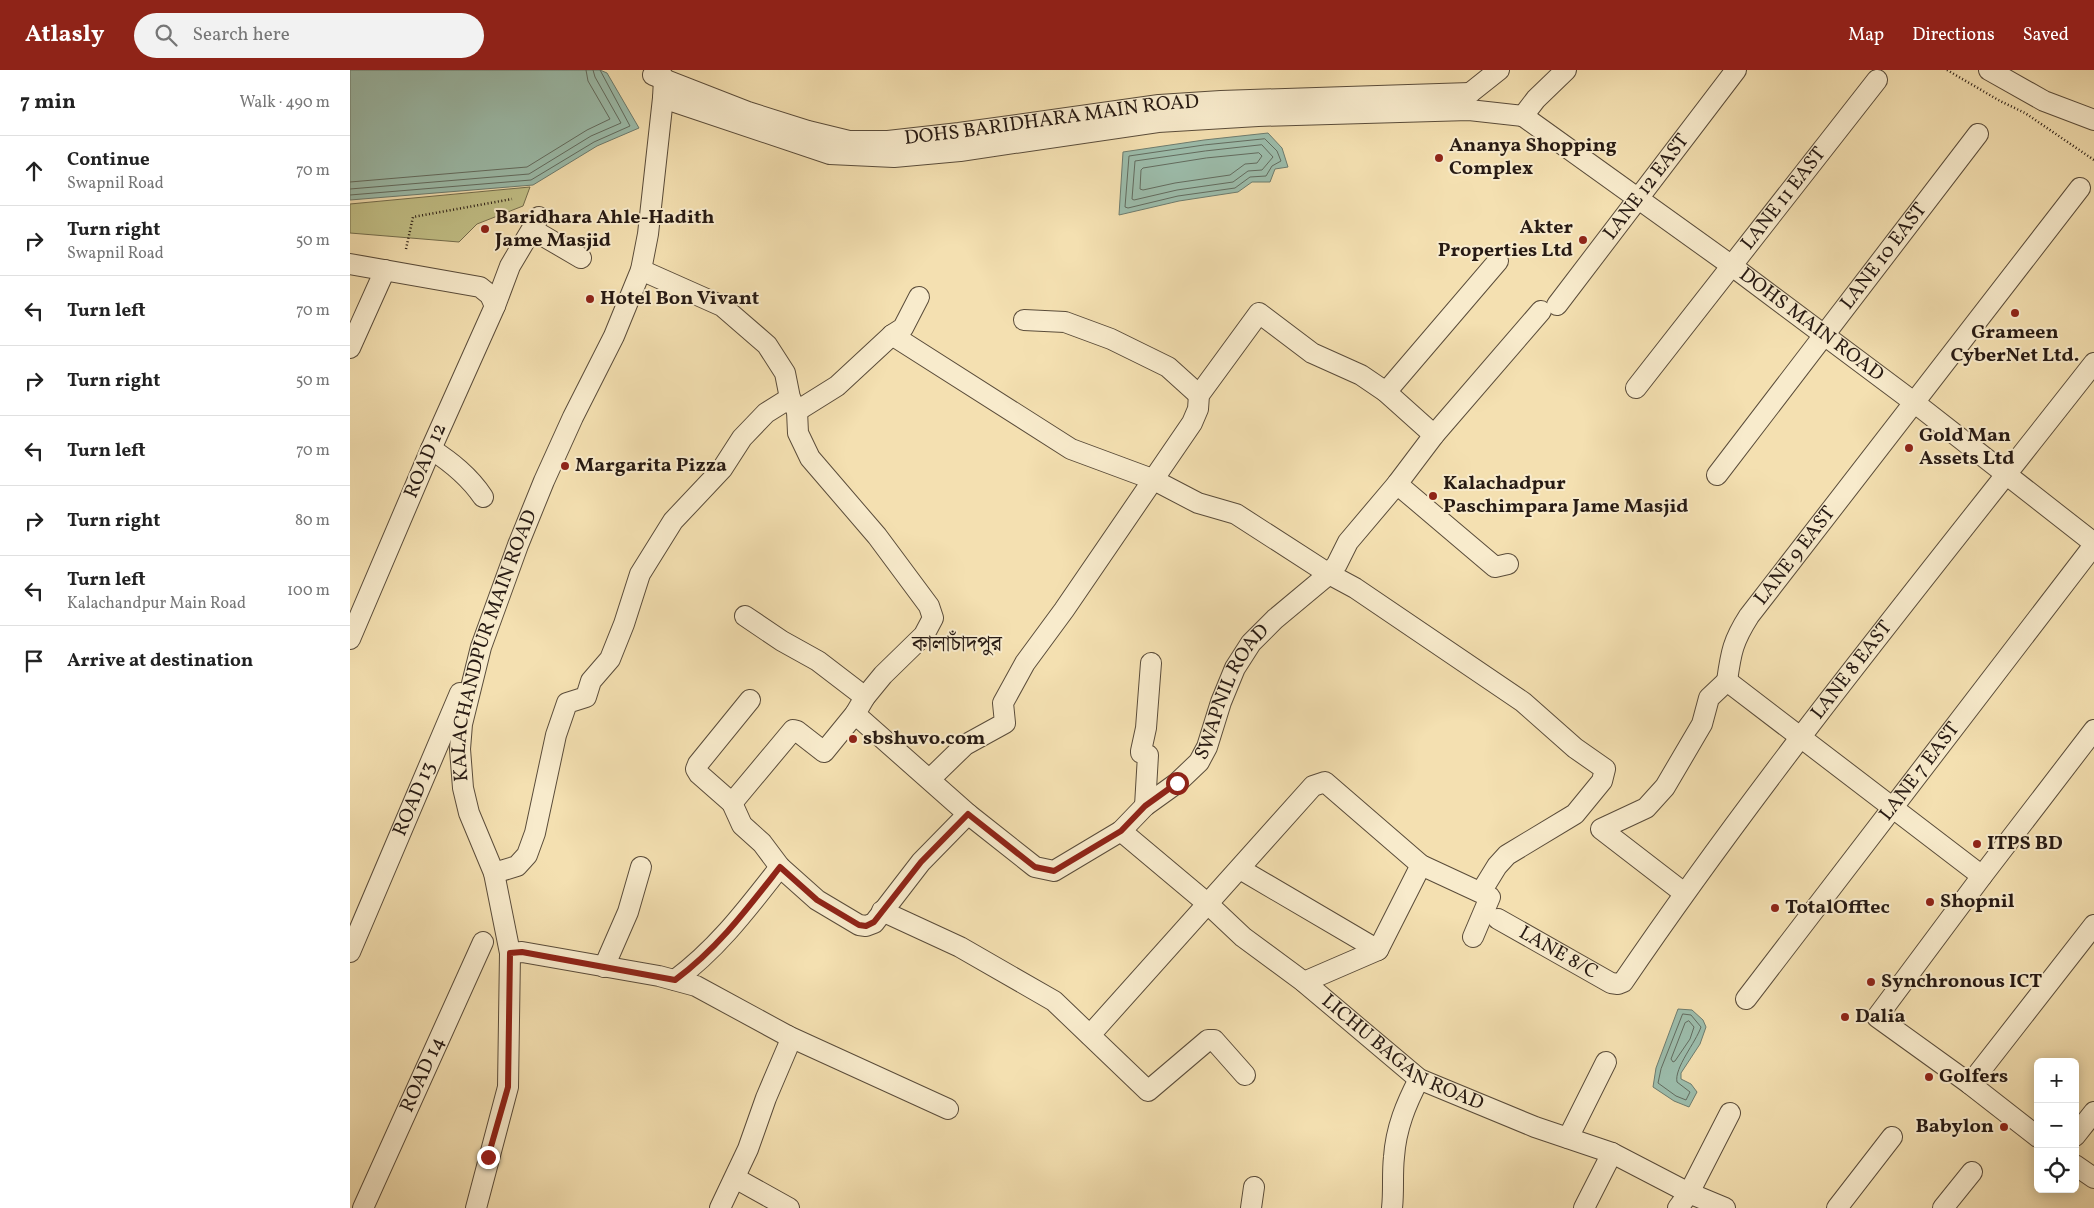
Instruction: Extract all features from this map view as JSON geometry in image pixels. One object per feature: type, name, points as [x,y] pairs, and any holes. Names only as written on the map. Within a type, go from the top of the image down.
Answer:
[{"type":"street","points":[[1470,102],[1499,70]]},
{"type":"street","points":[[1524,116],[1536,99],[1566,70]]},
{"type":"street","name":"LANE 12 EAST","points":[[1434,435],[1549,308],[1637,199],[1736,70]]},
{"type":"street","points":[[1989,70],[2044,101],[2094,120]]},
{"type":"street","name":"DOHS BARIDHARA MAIN ROAD","points":[[655,78],[830,154],[894,157],[960,151],[1158,122],[1470,102],[1524,116]]},
{"type":"street","name":"KALACHANDPUR MAIN ROAD","points":[[476,1208],[508,1087],[510,953],[494,873],[469,813],[463,788],[460,749],[462,724],[481,647],[544,480],[614,336],[641,270],[648,234],[655,78]]},
{"type":"street","name":"LANE 11 EAST","points":[[1636,388],[1877,80]]},
{"type":"street","name":"DOHS MAIN ROAD","points":[[1524,116],[1732,266],[1915,403],[2094,544]]},
{"type":"street","name":"LANE 10 EAST","points":[[1717,475],[1978,134]]},
{"type":"street","name":"LANE 9 EAST","points":[[1727,681],[1731,651],[1737,636],[1749,616],[2080,188]]},
{"type":"street","name":"ROAD 12","points":[[350,639],[431,448],[495,306],[510,266],[536,223],[581,258]]},
{"type":"street","points":[[1386,392],[1498,261]]},
{"type":"street","points":[[350,264],[480,287],[490,295],[495,306]]},
{"type":"street","points":[[350,348],[385,270]]},
{"type":"street","points":[[641,270],[722,306],[768,345],[784,373],[794,404],[798,433],[810,458],[877,536],[929,606],[933,618],[924,635],[883,675],[865,696],[855,714],[824,752],[793,730],[732,803]]},
{"type":"street","points":[[494,873],[517,866],[527,855],[535,833],[556,735],[567,703],[586,697],[591,681],[610,659],[624,624],[640,574],[673,521],[722,469],[742,438],[766,413],[779,404],[794,404],[838,386],[892,335],[903,328],[919,298]]},
{"type":"street","points":[[930,779],[965,745],[1004,723],[1003,703],[1025,663],[1123,526],[1152,480],[1192,423],[1198,409],[1199,395],[1259,313],[1312,353],[1361,375],[1386,392],[1434,435]]},
{"type":"street","points":[[1024,320],[1065,322],[1112,339],[1168,367],[1199,395]]},
{"type":"street","points":[[892,335],[1071,449],[1152,480],[1198,503],[1236,514],[1329,574],[1355,588],[1522,702],[1575,748],[1605,769],[1602,781],[1575,814],[1507,856],[1497,866],[1481,892]]},
{"type":"street","name":"LANE 8 EAST","points":[[1618,984],[1623,982],[1684,893],[1800,737],[2094,363]]},
{"type":"street","name":"SWAPNIL ROAD","points":[[855,714],[968,814],[1035,867],[1054,871],[1121,831],[1145,806],[1177,783],[1198,762],[1208,747],[1220,702],[1235,668],[1251,643],[1275,619],[1329,574],[1337,564],[1348,542],[1397,484],[1434,435]]},
{"type":"street","points":[[431,448],[467,476],[483,496]]},
{"type":"street","points":[[1397,484],[1495,567],[1508,564]]},
{"type":"street","name":"LANE 7 EAST","points":[[1746,999],[2094,544]]},
{"type":"street","points":[[745,616],[782,641],[818,661],[865,696]]},
{"type":"street","name":"ROAD 13","points":[[350,952],[481,647]]},
{"type":"street","points":[[1145,806],[1148,755],[1140,751],[1146,728],[1151,662]]},
{"type":"street","points":[[1684,893],[1601,829],[1646,808],[1665,787],[1702,724],[1709,698],[1727,681],[1982,876]]},
{"type":"street","points":[[750,700],[698,764],[696,769],[699,774],[732,803],[742,825],[762,843],[780,867],[817,900],[859,925],[866,926],[874,922],[921,862],[968,814]]},
{"type":"street","points":[[2034,1134],[1970,1084],[1877,1017],[2094,730]]},
{"type":"street","points":[[1090,1035],[1313,786],[1325,782],[1421,865],[1490,897],[1474,937]]},
{"type":"street","name":"LICHU BAGAN ROAD","points":[[1121,831],[1208,904],[1243,937],[1304,982],[1420,1079],[1535,1127],[1612,1153],[1684,1200],[1725,1208]]},
{"type":"street","points":[[1304,982],[1378,950],[1421,865]]},
{"type":"street","points":[[604,967],[628,912],[641,867]]},
{"type":"street","points":[[675,980],[698,962],[742,916],[780,867]]},
{"type":"street","points":[[1240,869],[1378,950]]},
{"type":"street","points":[[882,911],[960,947],[1054,1001],[1148,1091],[1208,1040],[1214,1040],[1245,1075]]},
{"type":"street","name":"LANE 8/C","points":[[1498,919],[1611,983],[1618,984]]},
{"type":"street","points":[[1970,1084],[2094,925]]},
{"type":"street","name":"ROAD 14","points":[[363,1208],[483,942]]},
{"type":"street","points":[[510,953],[522,952],[675,980],[696,986],[788,1036],[948,1108]]},
{"type":"street","points":[[720,1208],[757,1126],[766,1098],[789,1044],[788,1036]]},
{"type":"street","points":[[1568,1138],[1606,1062]]},
{"type":"street","points":[[1392,1208],[1393,1159],[1398,1127],[1404,1109],[1420,1079]]},
{"type":"street","points":[[2079,1131],[2094,1112]]},
{"type":"street","points":[[1684,1200],[1730,1113]]},
{"type":"street","points":[[1837,1208],[1892,1138]]},
{"type":"street","points":[[1584,1208],[1612,1153]]},
{"type":"street","points":[[2079,1168],[2094,1178]]},
{"type":"street","points":[[1942,1208],[1972,1172]]},
{"type":"street","points":[[735,1178],[789,1208]]},
{"type":"street","points":[[1251,1208],[1254,1187]]},
{"type":"path","points":[[1947,70],[2000,101],[2024,112],[2094,160]]},
{"type":"path","points":[[406,249],[413,217],[512,199]]},
{"type":"shaded area","points":[[530,187],[523,206],[477,224],[459,242],[350,233],[350,204]]},
{"type":"water","points":[[350,70],[600,70],[607,73],[639,128],[597,146],[533,185],[350,200]]},
{"type":"water","points":[[1268,133],[1282,148],[1288,167],[1275,169],[1270,182],[1252,182],[1238,192],[1179,201],[1119,215],[1123,152]]},
{"type":"water","points":[[1678,1009],[1692,1010],[1703,1020],[1706,1027],[1700,1044],[1681,1073],[1681,1079],[1691,1084],[1697,1092],[1689,1107],[1674,1101],[1653,1087],[1656,1068]]},
{"type":"place","name":"Ananya Shopping Complex","points":[[1439,158]]},
{"type":"place","name":"Baridhara Ahle-Hadith Jame Masjid","points":[[485,229]]},
{"type":"place","name":"Akter Properties Ltd","points":[[1583,240]]},
{"type":"place","name":"Hotel Bon Vivant","points":[[590,299]]},
{"type":"place","name":"Grameen CyberNet Ltd.","points":[[2015,313]]},
{"type":"place","name":"Gold Man Assets Ltd","points":[[1909,448]]},
{"type":"place","name":"Margarita Pizza","points":[[565,466]]},
{"type":"place","name":"Kalachadpur Paschimpara Jame Masjid","points":[[1433,496]]},
{"type":"place","name":"sbshuvo.com","points":[[853,739]]},
{"type":"place","name":"ITPS BD","points":[[1977,844]]},
{"type":"place","name":"Shopnil","points":[[1930,902]]},
{"type":"place","name":"TotalOfftec","points":[[1775,908]]},
{"type":"place","name":"Synchronous ICT","points":[[1871,982]]},
{"type":"place","name":"Dalia","points":[[1845,1017]]},
{"type":"place","name":"Golfers","points":[[1929,1077]]},
{"type":"place","name":"Babylon","points":[[2004,1127]]},
{"type":"district","name":"কালাচাঁদপুর","points":[[957,645]]},
{"type":"route","points":[[488,1157],[508,1087],[510,953],[522,952],[675,980],[698,962],[742,916],[780,867],[817,900],[859,925],[866,926],[874,922],[921,862],[968,814],[1035,867],[1054,871],[1121,831],[1145,806],[1177,783]]}]
